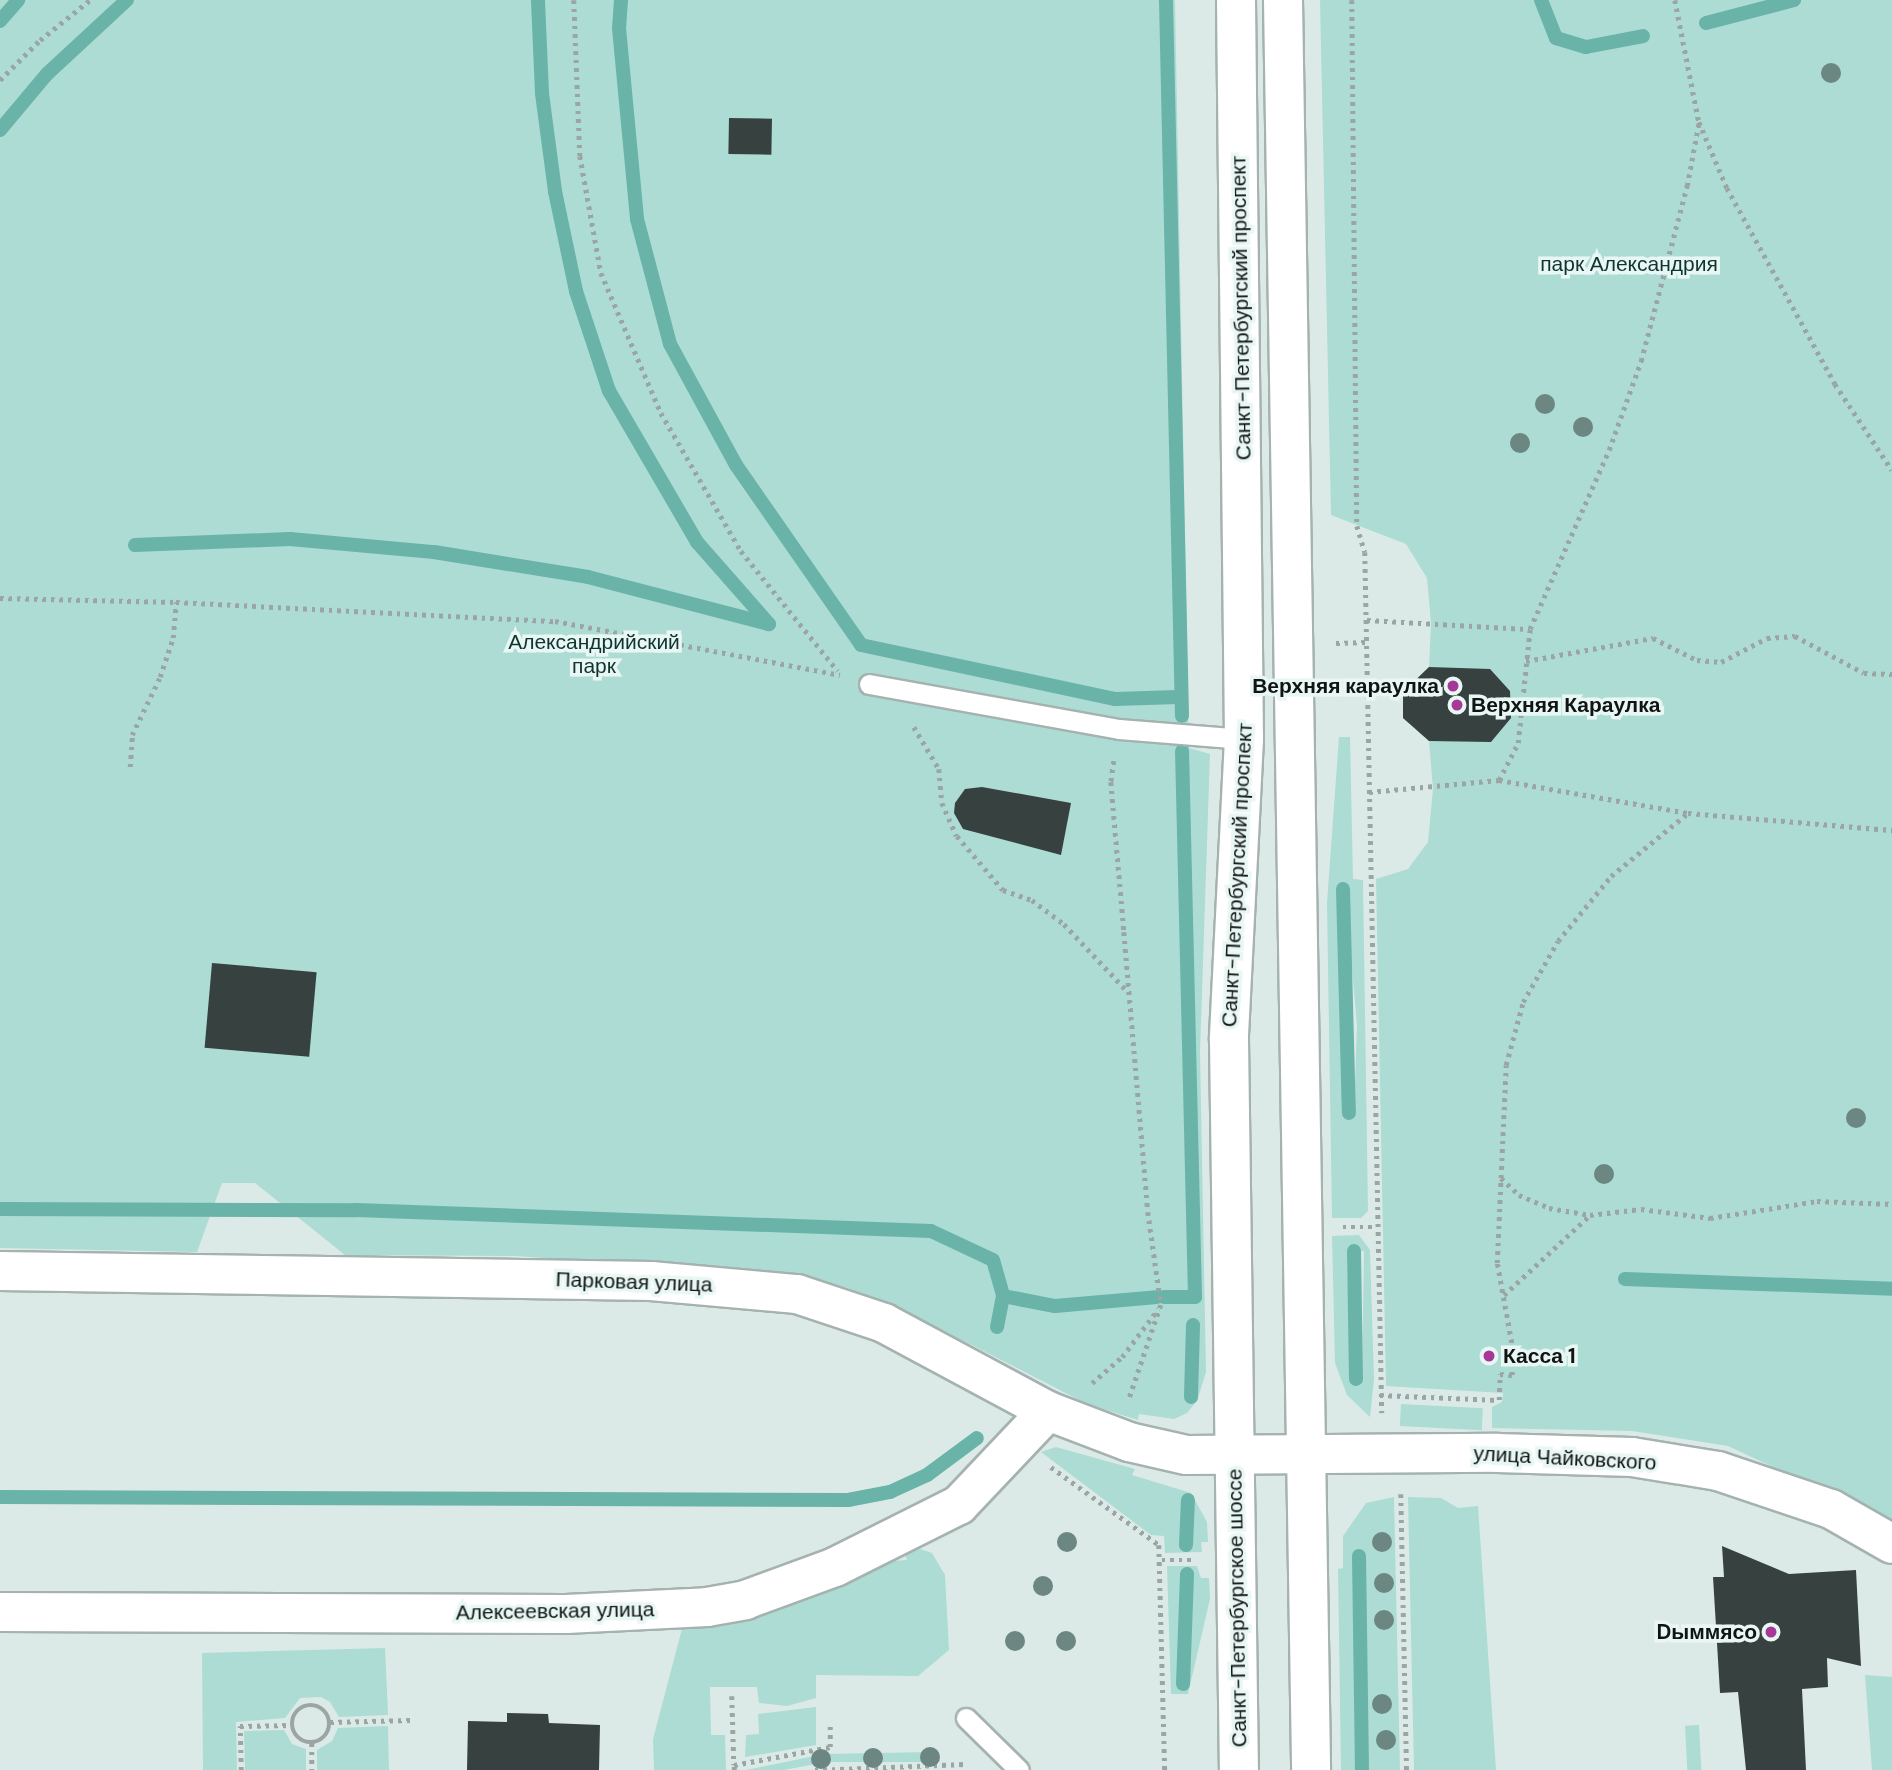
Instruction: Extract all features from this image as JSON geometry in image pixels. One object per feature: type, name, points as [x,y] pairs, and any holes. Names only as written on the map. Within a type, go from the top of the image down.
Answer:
[{"type":"main road","name":"Санкт-Петербургский проспект","points":[[1234,1456],[1229,1040],[1244,739],[1236,0]]},
{"type":"main road","points":[[1283,0],[1311,1770]]},
{"type":"main road","name":"Парковая улица","points":[[0,1271],[651,1281],[784,1292],[842,1306],[884,1323],[1048,1411],[1141,1444],[1186,1455],[1234,1456]]},
{"type":"main road","name":"Алексеевская улица","points":[[0,1612],[566,1614],[707,1607],[745,1600],[835,1567],[959,1505],[1048,1411]]},
{"type":"main road","name":"улица Чайковского","points":[[1307,1455],[1544,1454],[1674,1464],[1718,1471],[1831,1509],[1892,1544]]},
{"type":"main road","name":"Санкт-Петербургское шоссе","points":[[1239,1770],[1234,1456],[1307,1455]]},
{"type":"lane","points":[[877,685],[1119,729],[1244,739]]},
{"type":"lane","points":[[966,1718],[1019,1770]]},
{"type":"path","points":[[0,80],[40,40],[90,0]]},
{"type":"path","points":[[574,0],[580,156],[601,272],[661,412],[741,551],[842,676]]},
{"type":"path","points":[[1352,0],[1357,526],[1365,552],[1367,620],[1382,1420]]},
{"type":"path","points":[[1675,0],[1699,122],[1727,188],[1835,384],[1892,470]]},
{"type":"path","points":[[1499,780],[1518,743],[1530,629],[1609,450],[1641,361],[1687,186],[1699,122]]},
{"type":"path","points":[[0,598],[176,602],[555,621],[877,685],[939,769],[942,803],[957,836],[1003,890],[1032,900],[1064,925],[1129,993]]},
{"type":"path","points":[[130,767],[132,736],[160,677],[173,638],[176,602]]},
{"type":"path","points":[[1367,620],[1530,629]]},
{"type":"path","points":[[1526,661],[1653,638],[1697,660],[1721,662],[1767,638],[1795,636],[1864,673],[1892,674]]},
{"type":"path","points":[[1334,643],[1367,642]]},
{"type":"path","points":[[1119,729],[1111,782],[1129,993],[1161,1305],[1127,1404]]},
{"type":"path","points":[[1369,792],[1499,780],[1688,813],[1892,830]]},
{"type":"path","points":[[1513,1351],[1497,1263],[1506,1065],[1523,1002],[1558,941],[1611,876],[1688,813]]},
{"type":"path","points":[[1500,1178],[1519,1195],[1549,1208],[1590,1215],[1641,1209],[1710,1218],[1817,1201],[1892,1204]]},
{"type":"path","points":[[1503,1296],[1590,1215]]},
{"type":"path","points":[[1333,1227],[1377,1227]]},
{"type":"path","points":[[1048,1411],[1122,1357],[1161,1305]]},
{"type":"path","points":[[1380,1395],[1499,1400],[1500,1374],[1512,1374],[1512,1370]]},
{"type":"path","points":[[1045,1463],[1159,1545],[1165,1770]]},
{"type":"path","points":[[1401,1485],[1407,1770]]},
{"type":"path","points":[[1161,1560],[1194,1560]]},
{"type":"path","points":[[732,1696],[734,1768],[830,1747],[830,1722]]},
{"type":"path","points":[[311,1704],[320,1706],[330,1722],[324,1739],[312,1743],[298,1738],[292,1725],[295,1712],[311,1704]]},
{"type":"path","points":[[815,1770],[965,1765],[966,1718]]},
{"type":"path","points":[[330,1722],[411,1720]]},
{"type":"path","points":[[241,1770],[240,1726],[292,1725]]},
{"type":"path","points":[[312,1743],[312,1770]]},
{"type":"green space","name":"Александрийский парк","points":[[0,0],[1175,0],[1189,748],[1210,754],[1200,1052],[1206,1372],[1197,1401],[1187,1413],[1174,1419],[1139,1414],[1138,1420],[1087,1404],[970,1344],[848,1288],[801,1275],[514,1256],[345,1255],[255,1183],[222,1183],[197,1252],[0,1248]]},
{"type":"green space","name":"парк Александрия","points":[[1320,0],[1892,0],[1892,1529],[1840,1498],[1728,1446],[1632,1431],[1492,1428],[1492,1407],[1502,1402],[1503,1393],[1386,1386],[1376,879],[1408,869],[1428,842],[1433,789],[1429,741],[1403,718],[1403,692],[1429,667],[1431,623],[1427,578],[1406,544],[1331,515]]},
{"type":"green space","points":[[1339,737],[1350,737],[1353,879],[1363,880],[1368,1211],[1361,1218],[1332,1218],[1327,903]],"holes":[[[1340,889],[1345,889],[1357,1025],[1354,1112],[1345,1113]]]},
{"type":"green space","points":[[1359,1235],[1370,1250],[1374,1379],[1370,1417],[1347,1395],[1335,1363],[1332,1236]],"holes":[[[1347,1251],[1364,1251],[1362,1379],[1350,1378]]]},
{"type":"green space","points":[[1401,1404],[1483,1408],[1482,1430],[1400,1426]]},
{"type":"green space","points":[[1056,1447],[1135,1469],[1132,1475],[1191,1493],[1207,1522],[1208,1542],[1201,1542],[1202,1552],[1165,1553],[1164,1536],[1151,1535],[1041,1452]]},
{"type":"green space","points":[[1394,1497],[1400,1770],[1363,1770],[1360,1556],[1359,1770],[1341,1770],[1338,1569],[1343,1568],[1343,1536],[1366,1503]]},
{"type":"green space","points":[[1408,1497],[1441,1498],[1458,1508],[1478,1506],[1496,1770],[1414,1770]]},
{"type":"green space","points":[[920,1549],[932,1553],[945,1575],[949,1650],[918,1676],[816,1675],[816,1698],[787,1706],[759,1703],[757,1687],[710,1687],[711,1735],[725,1735],[726,1770],[654,1770],[653,1739],[683,1625],[748,1615],[810,1598],[876,1562],[907,1560],[905,1555]]},
{"type":"green space","points":[[1167,1566],[1197,1566],[1201,1578],[1209,1578],[1210,1599],[1188,1694],[1171,1694]],"holes":[[[1187,1574],[1186,1683],[1181,1684],[1183,1575]]]},
{"type":"green space","points":[[385,1648],[388,1715],[339,1717],[330,1702],[321,1697],[300,1698],[285,1718],[236,1722],[237,1770],[203,1770],[202,1653]]},
{"type":"green space","points":[[1865,1675],[1892,1677],[1892,1770],[1872,1770]]},
{"type":"green space","points":[[816,1707],[816,1745],[745,1757],[746,1735],[759,1734],[758,1714]]},
{"type":"green space","points":[[1699,1725],[1701,1770],[1687,1770],[1685,1726]]},
{"type":"green space","points":[[388,1726],[389,1770],[317,1770],[317,1750],[332,1741],[338,1728]]},
{"type":"green space","points":[[284,1730],[292,1744],[306,1749],[306,1770],[245,1770],[244,1731]]},
{"type":"green space","points":[[932,1752],[932,1762],[826,1762],[784,1770],[746,1770],[824,1754]]},
{"type":"building","points":[[729,118],[772,119],[771,155],[728,154]]},
{"type":"building","name":"Верхняя Караулка","points":[[1429,667],[1490,669],[1510,691],[1511,718],[1491,742],[1429,741],[1403,718],[1403,692]]},
{"type":"building","points":[[982,787],[1071,803],[1061,855],[963,829],[954,813],[955,803],[965,789]]},
{"type":"building","points":[[212,963],[317,972],[309,1057],[205,1048]]},
{"type":"building","name":"Dыммясо","points":[[1722,1546],[1789,1574],[1856,1570],[1861,1666],[1827,1658],[1828,1687],[1802,1689],[1806,1770],[1746,1770],[1738,1692],[1720,1693],[1713,1577],[1724,1577]]},
{"type":"building","points":[[507,1713],[548,1714],[549,1723],[600,1725],[599,1770],[467,1770],[468,1721],[507,1722]]},
{"type":"waterway","points":[[0,21],[18,0]]},
{"type":"waterway","points":[[0,130],[47,74],[127,0]]},
{"type":"waterway","points":[[135,545],[290,539],[434,552],[588,577],[769,624],[697,542],[609,391],[576,291],[555,191],[542,93],[538,0]]},
{"type":"waterway","points":[[621,0],[619,28],[637,219],[670,344],[736,465],[861,645],[1115,699],[1178,697]]},
{"type":"waterway","points":[[1166,0],[1182,716]]},
{"type":"waterway","points":[[1541,0],[1556,38],[1586,47],[1643,36]]},
{"type":"waterway","points":[[1706,23],[1794,0]]},
{"type":"waterway","points":[[1164,1297],[1195,1297],[1182,751]]},
{"type":"waterway","points":[[1343,889],[1349,1113]]},
{"type":"waterway","points":[[0,1209],[356,1210],[931,1231],[993,1260],[1003,1296],[1055,1306],[1157,1297]]},
{"type":"waterway","points":[[1354,1251],[1356,1379]]},
{"type":"waterway","points":[[1625,1279],[1892,1289]]},
{"type":"waterway","points":[[997,1327],[1003,1296]]},
{"type":"waterway","points":[[1191,1397],[1193,1325]]},
{"type":"waterway","points":[[0,1497],[848,1500],[890,1492],[927,1475],[977,1438]]},
{"type":"waterway","points":[[1186,1545],[1188,1500]]},
{"type":"waterway","points":[[1359,1556],[1362,1770]]},
{"type":"waterway","points":[[1183,1684],[1187,1574]]},
{"type":"place","name":"Верхняя караулка","points":[[1453,686]]},
{"type":"place","name":"Верхняя Караулка","points":[[1457,705]]},
{"type":"place","name":"Касса 1","points":[[1489,1356]]},
{"type":"place","name":"Dыммясо","points":[[1771,1632]]}]
